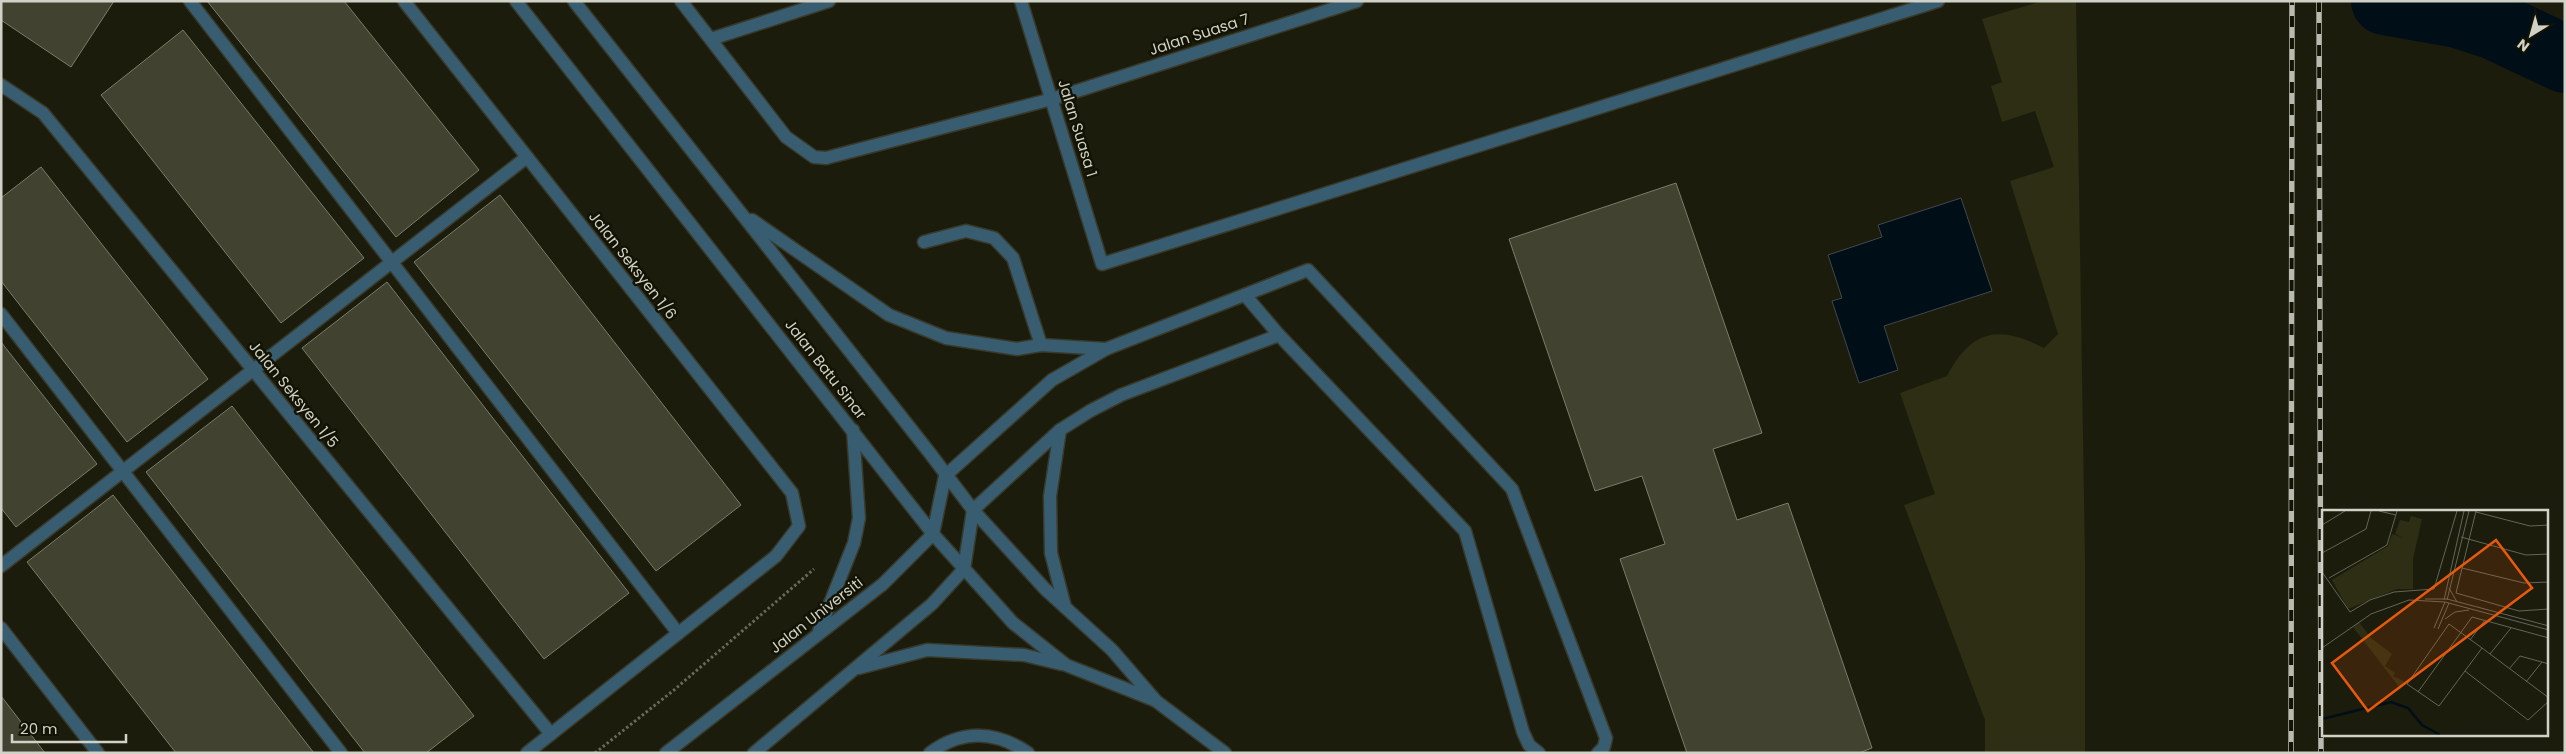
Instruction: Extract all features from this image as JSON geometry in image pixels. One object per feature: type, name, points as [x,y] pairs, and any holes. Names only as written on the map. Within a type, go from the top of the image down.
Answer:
[{"type":"street","points":[[190,1],[678,634]]},
{"type":"street","name":"Jalan Seksyen 1/6","points":[[404,1],[792,493],[798,526],[776,556],[527,753]]},
{"type":"street","name":"Jalan Batu Sinar","points":[[516,1],[854,430],[933,534],[1013,623],[1066,665],[1156,701]]},
{"type":"street","name":"Jalan Batu Sinar","points":[[574,1],[973,510],[1045,589],[1112,650],[1156,701],[1225,753]]},
{"type":"street","name":"Jalan Suasa 7","points":[[681,1],[786,137],[814,157],[826,158],[1052,99],[1356,1]]},
{"type":"street","points":[[711,39],[829,1]]},
{"type":"street","name":"Jalan Suasa 1","points":[[1021,1],[1102,264],[1938,1]]},
{"type":"street","name":"Jalan Seksyen 1/5","points":[[1,85],[43,113],[551,734]]},
{"type":"street","points":[[1,566],[527,157]]},
{"type":"street","points":[[739,211],[889,315],[946,338],[1017,349],[1041,345],[1106,349]]},
{"type":"street","points":[[924,242],[966,231],[994,238],[1013,258],[1041,345]]},
{"type":"street","points":[[933,534],[945,476],[1052,380],[1106,349],[1308,270],[1512,489],[1606,738],[1604,747],[1598,753]]},
{"type":"street","points":[[1245,295],[1279,335],[1465,531],[1523,732],[1528,745],[1539,753]]},
{"type":"street","points":[[1,314],[341,753]]},
{"type":"street","points":[[754,753],[932,604],[964,569],[973,510],[1060,430],[1120,395],[1279,335]]},
{"type":"street","points":[[818,634],[854,543],[859,518],[854,430]]},
{"type":"street","points":[[1060,430],[1050,496],[1052,553],[1065,607]]},
{"type":"street","name":"Jalan Universiti","points":[[666,753],[883,584],[933,534]]},
{"type":"street","points":[[1,628],[98,753]]},
{"type":"street","points":[[856,668],[927,650],[1024,655],[1066,665]]},
{"type":"street","points":[[930,753],[945,741],[981,734],[1015,744],[1028,753]]},
{"type":"path","points":[[595,753],[674,690],[817,565]]},
{"type":"green space","points":[[2042,1],[2076,1],[2085,559],[2085,753],[1985,753],[1985,720],[1904,505],[1935,494],[1900,393],[1947,376],[1966,349],[1976,341],[1987,336],[1999,334],[2013,336],[2028,340],[2044,348],[2058,334],[2010,181],[2054,167],[2035,111],[2002,122],[1991,86],[2002,82],[1982,19]]},
{"type":"shaded area","points":[[1961,198],[1992,291],[1884,326],[1898,370],[1859,383],[1832,301],[1842,298],[1828,255],[1882,237],[1878,225]]},
{"type":"building","points":[[1,1],[114,1],[71,67],[1,20]]},
{"type":"building","points":[[207,1],[344,1],[479,170],[396,237]]},
{"type":"building","points":[[183,30],[364,258],[281,323],[101,95]]},
{"type":"building","points":[[41,167],[208,379],[127,442],[1,281],[1,198]]},
{"type":"building","points":[[1676,183],[1762,433],[1713,449],[1737,520],[1788,503],[1872,748],[1859,753],[1687,753],[1620,559],[1665,544],[1642,476],[1595,491],[1509,239]]},
{"type":"building","points":[[500,195],[741,505],[656,571],[414,262]]},
{"type":"building","points":[[387,282],[629,593],[544,659],[302,348]]},
{"type":"building","points":[[1,342],[97,464],[16,527],[1,508]]},
{"type":"building","points":[[232,406],[474,716],[426,753],[365,753],[146,472]]},
{"type":"building","points":[[113,495],[314,753],[176,753],[27,562]]},
{"type":"building","points":[[1,696],[45,753],[1,753]]},
{"type":"waterway","points":[[2385,1],[2458,14],[2495,26],[2565,59]]},
{"type":"railway","points":[[2291,753],[2292,1]]},
{"type":"railway","points":[[2319,1],[2321,753]]}]
